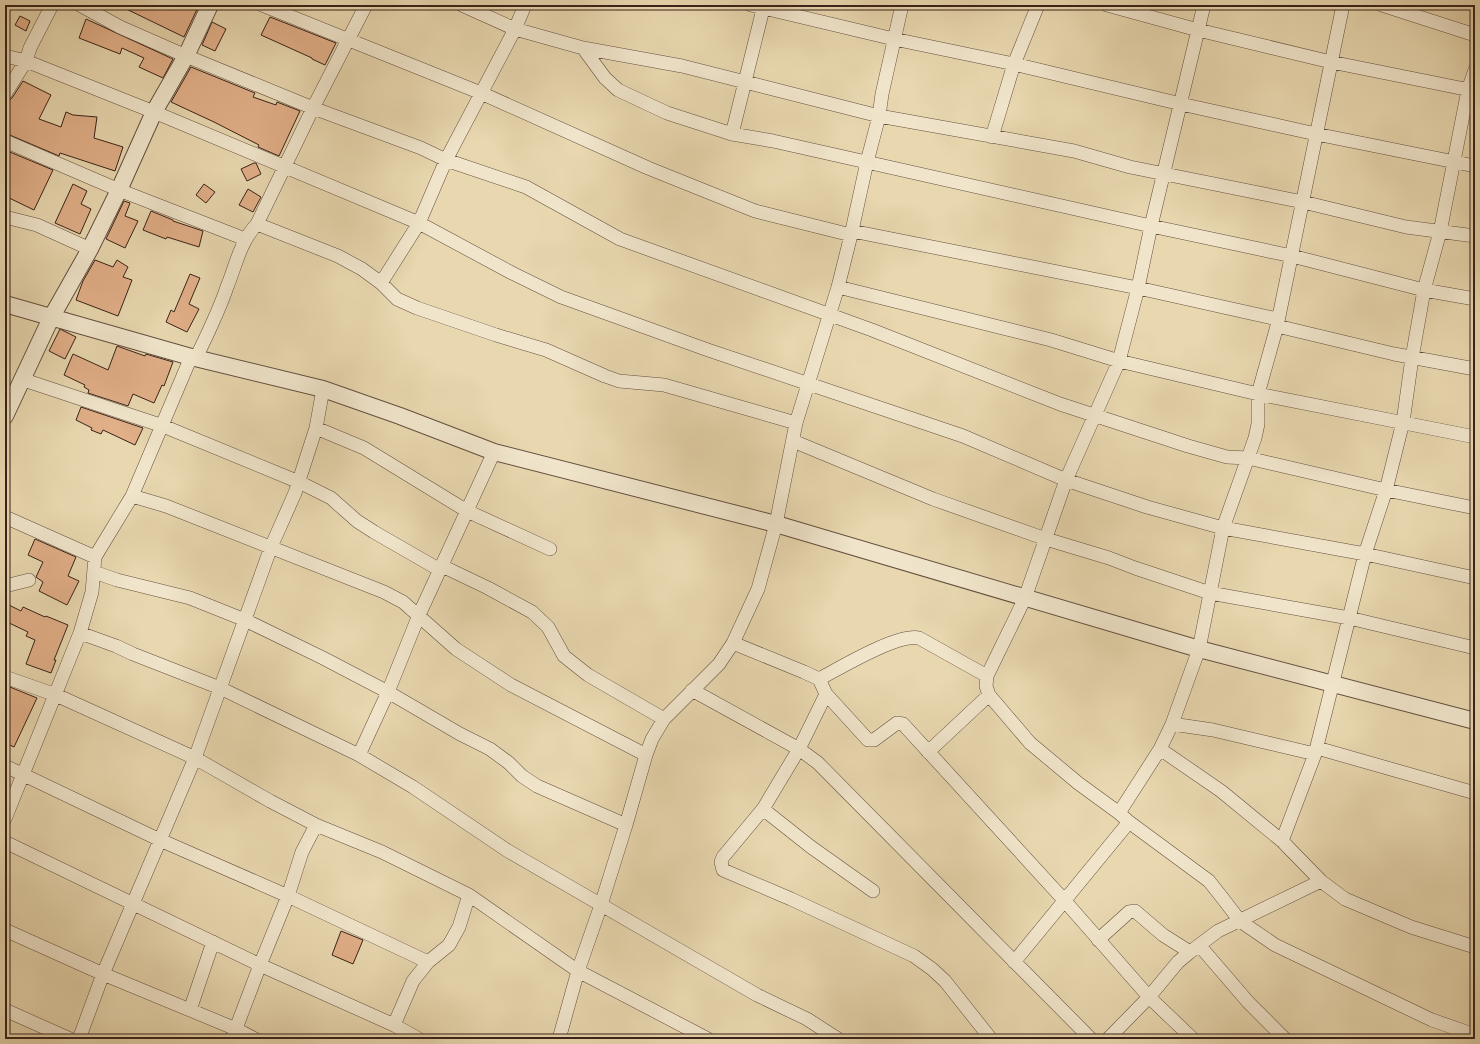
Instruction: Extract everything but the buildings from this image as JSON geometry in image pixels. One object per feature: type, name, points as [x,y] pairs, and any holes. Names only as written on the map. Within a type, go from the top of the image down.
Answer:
[{"type":"street","points":[[5,94],[26,61],[30,48],[52,5]]},
{"type":"street","points":[[80,5],[120,27],[312,108],[421,148],[446,160],[526,187],[620,239],[963,365],[1042,398],[1219,455],[1248,458],[1386,490],[1475,508]]},
{"type":"street","points":[[5,416],[21,379],[51,318],[90,249],[119,190],[154,112],[186,56],[210,5]]},
{"type":"street","points":[[262,5],[481,93],[648,168],[755,211],[852,233],[1138,288],[1277,322],[1394,354],[1475,369]]},
{"type":"street","points":[[5,819],[80,633],[92,592],[95,557],[132,496],[227,287],[238,253],[245,239],[257,224],[312,108],[366,5]]},
{"type":"street","points":[[462,5],[515,29],[583,48],[682,66],[879,116],[1074,151],[1130,167],[1303,202],[1406,227],[1475,236]]},
{"type":"street","points":[[381,283],[419,223],[446,160],[515,29],[525,5]]},
{"type":"street","points":[[560,1039],[578,971],[602,905],[652,739],[664,720],[718,664],[733,643],[758,589],[776,524],[796,423],[838,288],[852,233],[867,162],[879,116],[882,94],[902,5]]},
{"type":"street","points":[[992,137],[1014,64],[1038,5]]},
{"type":"street","points":[[1107,5],[1198,30],[1331,62],[1472,91]]},
{"type":"street","points":[[1204,5],[1151,226],[1138,288],[1118,361],[1066,480],[1025,598],[987,676],[986,686],[989,696],[1030,744],[1078,783],[1208,881],[1240,921],[1275,945],[1311,963],[1432,1020],[1460,1035],[1475,1035]]},
{"type":"street","points":[[1119,813],[1160,749],[1172,724],[1199,649],[1222,528],[1255,438],[1258,424],[1258,394],[1277,322],[1292,256],[1343,5]]},
{"type":"street","points":[[1382,5],[1475,34]]},
{"type":"street","points":[[732,134],[759,6],[894,39],[1014,64],[1181,104],[1316,134],[1475,166]]},
{"type":"street","points":[[583,48],[605,78],[618,90],[667,113],[732,134],[773,141],[1151,226],[1292,256],[1424,290],[1475,299]]},
{"type":"street","points":[[5,56],[26,61],[154,112],[419,223],[561,298],[708,350],[963,436],[1066,480],[1147,507],[1222,528],[1366,554],[1475,578]]},
{"type":"street","points":[[1282,841],[1316,751],[1366,554],[1386,490],[1403,422],[1424,290],[1440,232],[1454,162],[1472,91],[1475,70]]},
{"type":"street","points":[[5,141],[119,190],[245,239]]},
{"type":"street","points":[[5,217],[37,225],[90,249]]},
{"type":"street","points":[[257,224],[338,256],[362,269],[381,283],[397,299],[411,305],[496,335],[546,350],[619,381],[664,385],[796,423]]},
{"type":"street","points":[[838,288],[1051,340],[1118,361],[1258,394],[1475,437]]},
{"type":"street","points":[[5,304],[194,357],[323,390],[400,416],[494,452],[776,524],[1199,649],[1475,721]]},
{"type":"street","points":[[21,379],[163,426],[299,482],[331,498],[357,521],[374,532],[441,568],[488,588],[532,612],[548,627],[564,656],[588,675],[664,720]]},
{"type":"street","points":[[79,1039],[103,974],[195,758],[271,547],[295,493],[316,428],[323,390]]},
{"type":"street","points":[[316,428],[364,448],[467,511],[550,549]]},
{"type":"street","points":[[793,441],[933,499],[1046,539],[1109,558],[1210,593],[1349,618],[1475,648]]},
{"type":"street","points":[[358,755],[388,692],[419,615],[494,452]]},
{"type":"street","points":[[132,496],[166,506],[384,592],[403,602],[456,649],[511,685],[646,755]]},
{"type":"street","points":[[5,517],[95,557]]},
{"type":"street","points":[[94,572],[117,580],[190,598],[245,620],[388,692],[460,734],[490,749],[522,776],[537,786],[626,825]]},
{"type":"street","points":[[5,586],[29,580]]},
{"type":"street","points":[[80,633],[220,688],[358,755],[413,787],[508,851],[756,995],[807,1018],[838,1039]]},
{"type":"street","points":[[819,679],[883,646],[914,636],[987,676]]},
{"type":"street","points":[[733,643],[819,679],[826,694],[868,740],[874,740],[897,723],[903,724],[1064,900],[1149,996],[1193,1039]]},
{"type":"street","points":[[5,677],[56,695],[195,758],[270,801],[316,825],[382,852],[469,895],[578,971],[708,1039]]},
{"type":"street","points":[[692,690],[799,749],[818,763],[1091,1039]]},
{"type":"street","points":[[826,694],[799,749],[763,809],[723,857],[721,862],[723,870],[791,899],[914,956],[945,981],[991,1039]]},
{"type":"street","points":[[928,752],[989,696]]},
{"type":"street","points":[[1172,724],[1213,730],[1316,751],[1475,793]]},
{"type":"street","points":[[1160,749],[1221,792],[1282,841],[1321,881],[1345,899],[1410,927],[1475,947]]},
{"type":"street","points":[[5,766],[160,840],[288,896],[428,962]]},
{"type":"street","points":[[763,809],[811,847],[873,891]]},
{"type":"street","points":[[1014,962],[1129,822]]},
{"type":"street","points":[[234,1034],[288,896],[302,852],[316,825]]},
{"type":"street","points":[[5,842],[260,965],[394,1025],[409,1037]]},
{"type":"street","points":[[1108,1039],[1149,996],[1178,962],[1194,948],[1218,931],[1321,881]]},
{"type":"street","points":[[394,1025],[414,981],[428,962],[449,944],[459,927],[469,895]]},
{"type":"street","points":[[1098,940],[1129,912],[1135,911],[1163,935],[1194,948],[1285,1039]]},
{"type":"street","points":[[5,930],[103,974],[190,1010],[234,1034],[255,1039]]},
{"type":"street","points":[[190,1010],[213,942]]},
{"type":"street","points":[[5,1010],[70,1039]]}]
